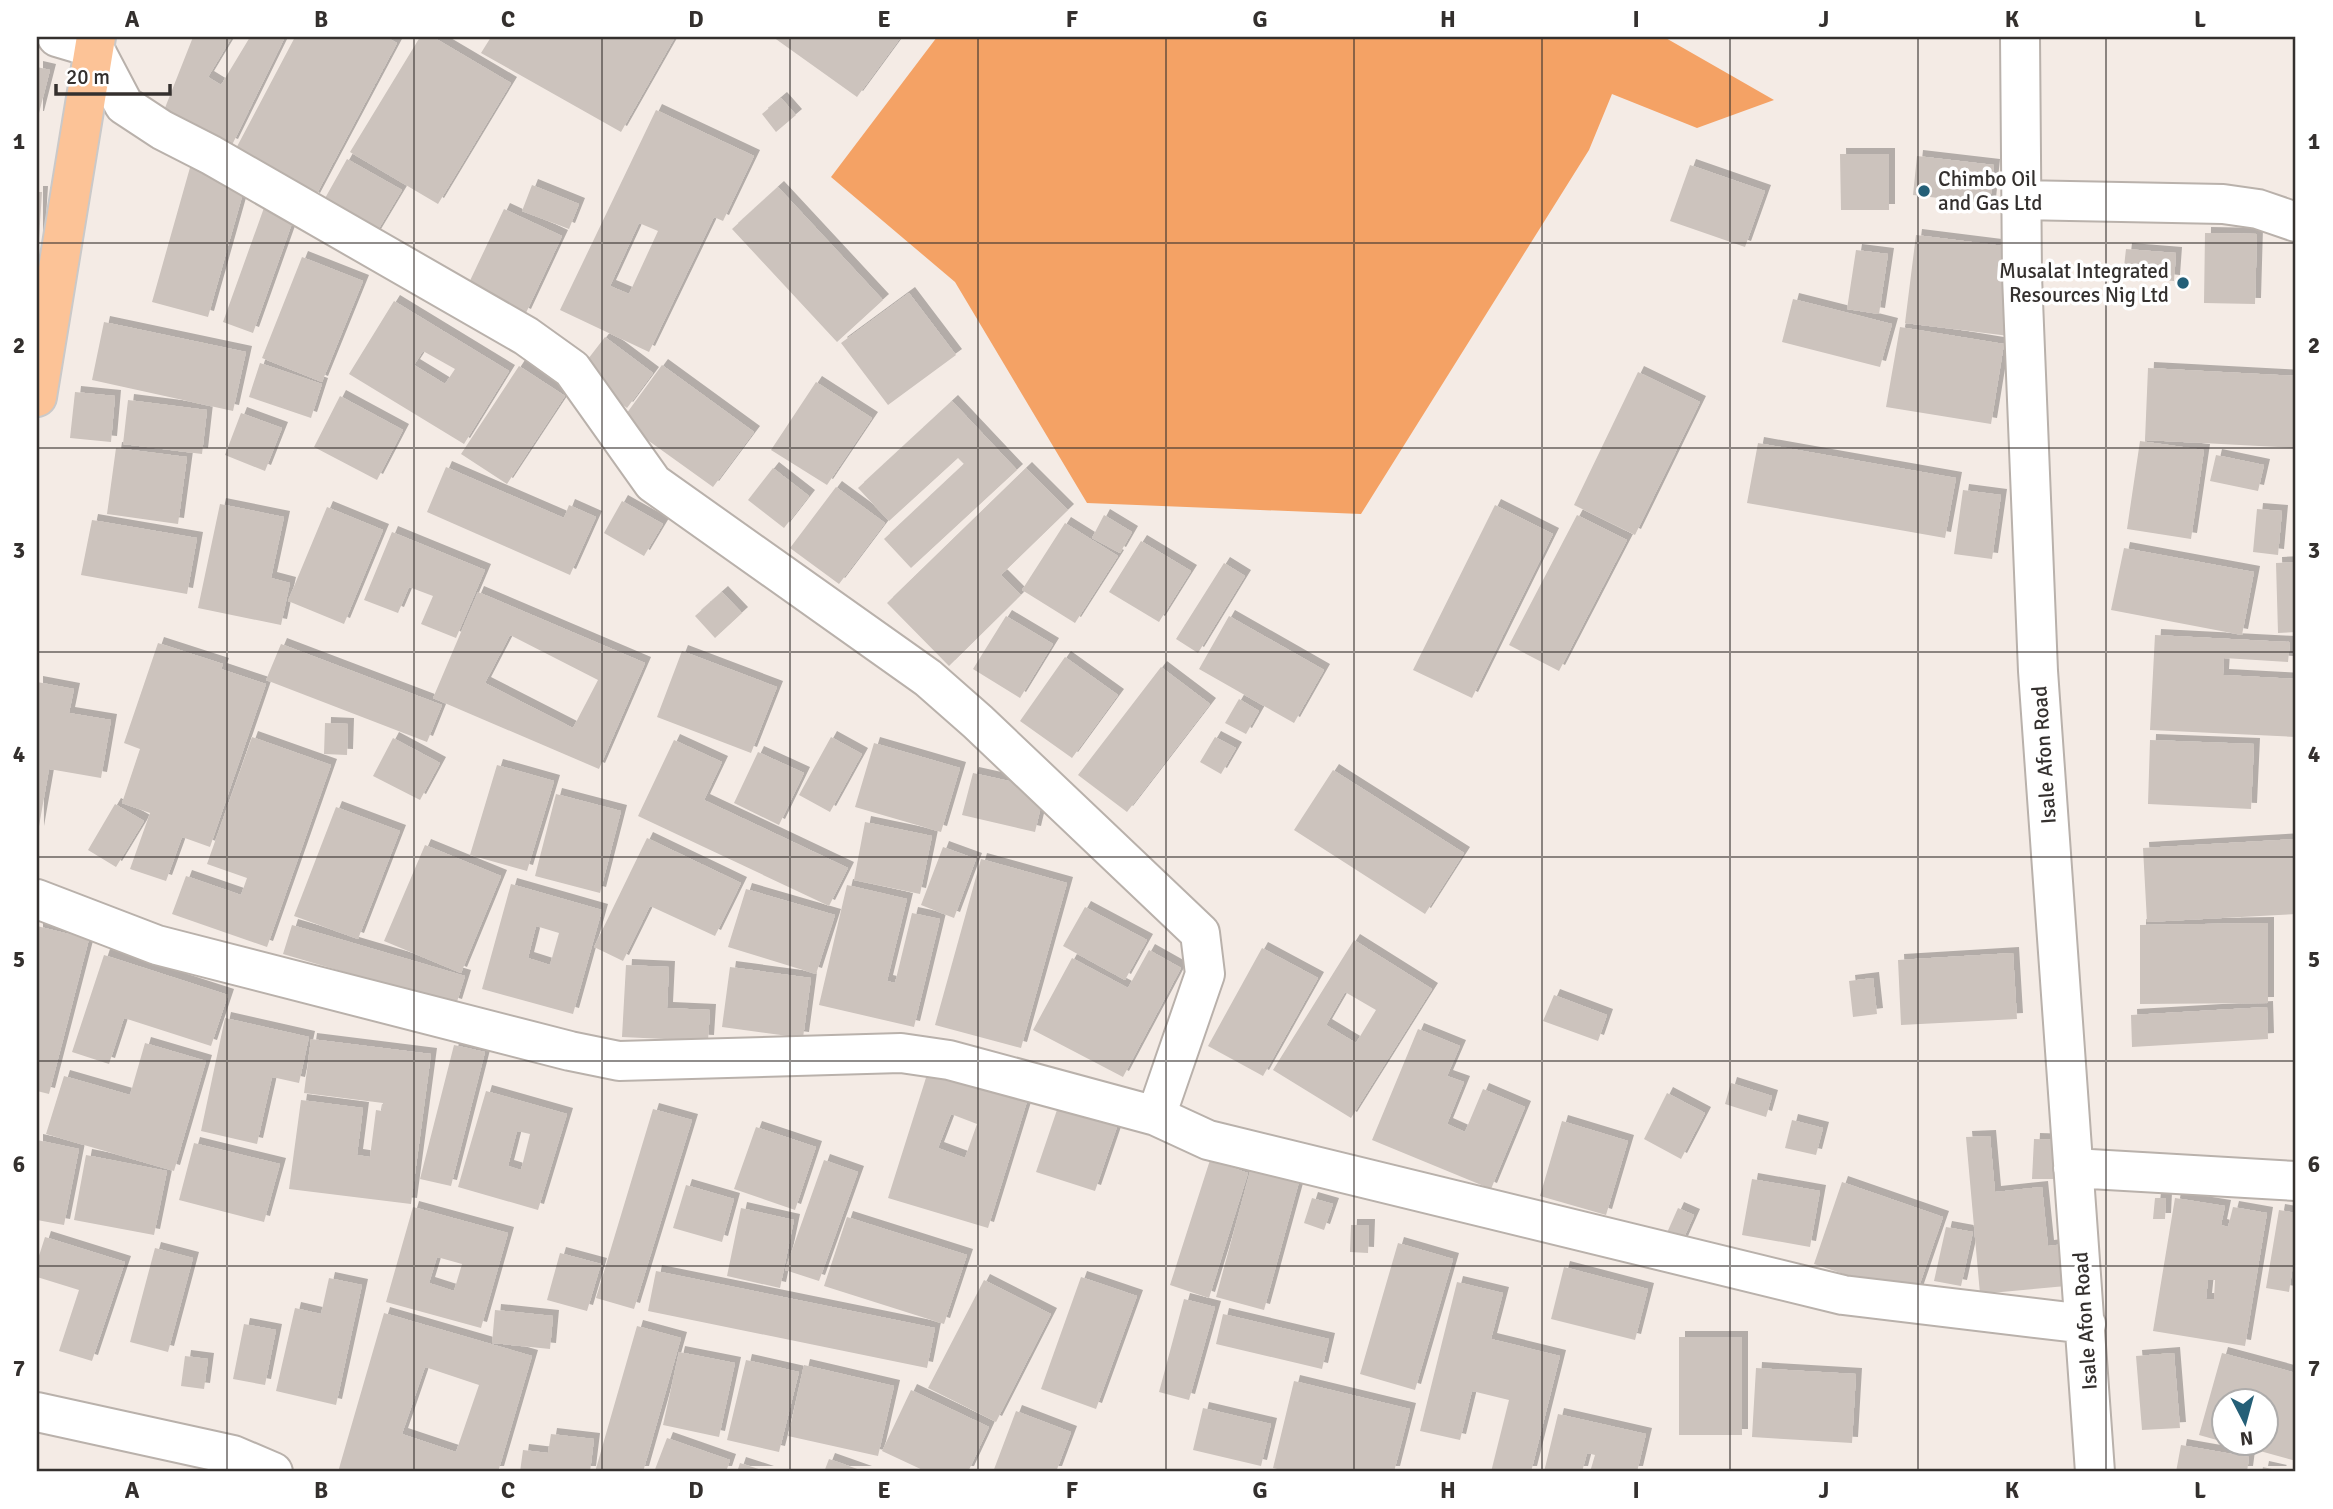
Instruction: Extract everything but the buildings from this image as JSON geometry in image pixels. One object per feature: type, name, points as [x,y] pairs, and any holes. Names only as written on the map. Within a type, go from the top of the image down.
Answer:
[{"type":"main road","points":[[37,397],[95,43]]},
{"type":"street","points":[[57,37],[95,43],[124,104],[143,117],[526,336],[572,369],[653,483],[928,678],[1200,933],[1205,974],[1156,1116]]},
{"type":"street","name":"Isale Afon Road","points":[[2020,37],[2021,200],[2038,671],[2095,1472]]},
{"type":"street","points":[[2021,200],[2223,204],[2258,209],[2296,222]]},
{"type":"street","points":[[37,899],[157,945],[582,1054],[619,1061],[901,1053],[948,1060],[1156,1116],[1208,1140],[1843,1295],[2086,1324]]},
{"type":"street","points":[[2073,1168],[2296,1181]]},
{"type":"street","points":[[37,1412],[233,1455],[273,1472]]},
{"type":"shaded area","points":[[937,37],[1664,37],[1774,100],[1697,128],[1612,94],[1589,150],[1361,514],[1087,503],[955,282],[831,177]]},
{"type":"place","name":"Chimbo Oil and Gas Ltd","points":[[1924,191]]},
{"type":"place","name":"Musalat Integrated Resources Nig Ltd","points":[[2183,283]]}]
